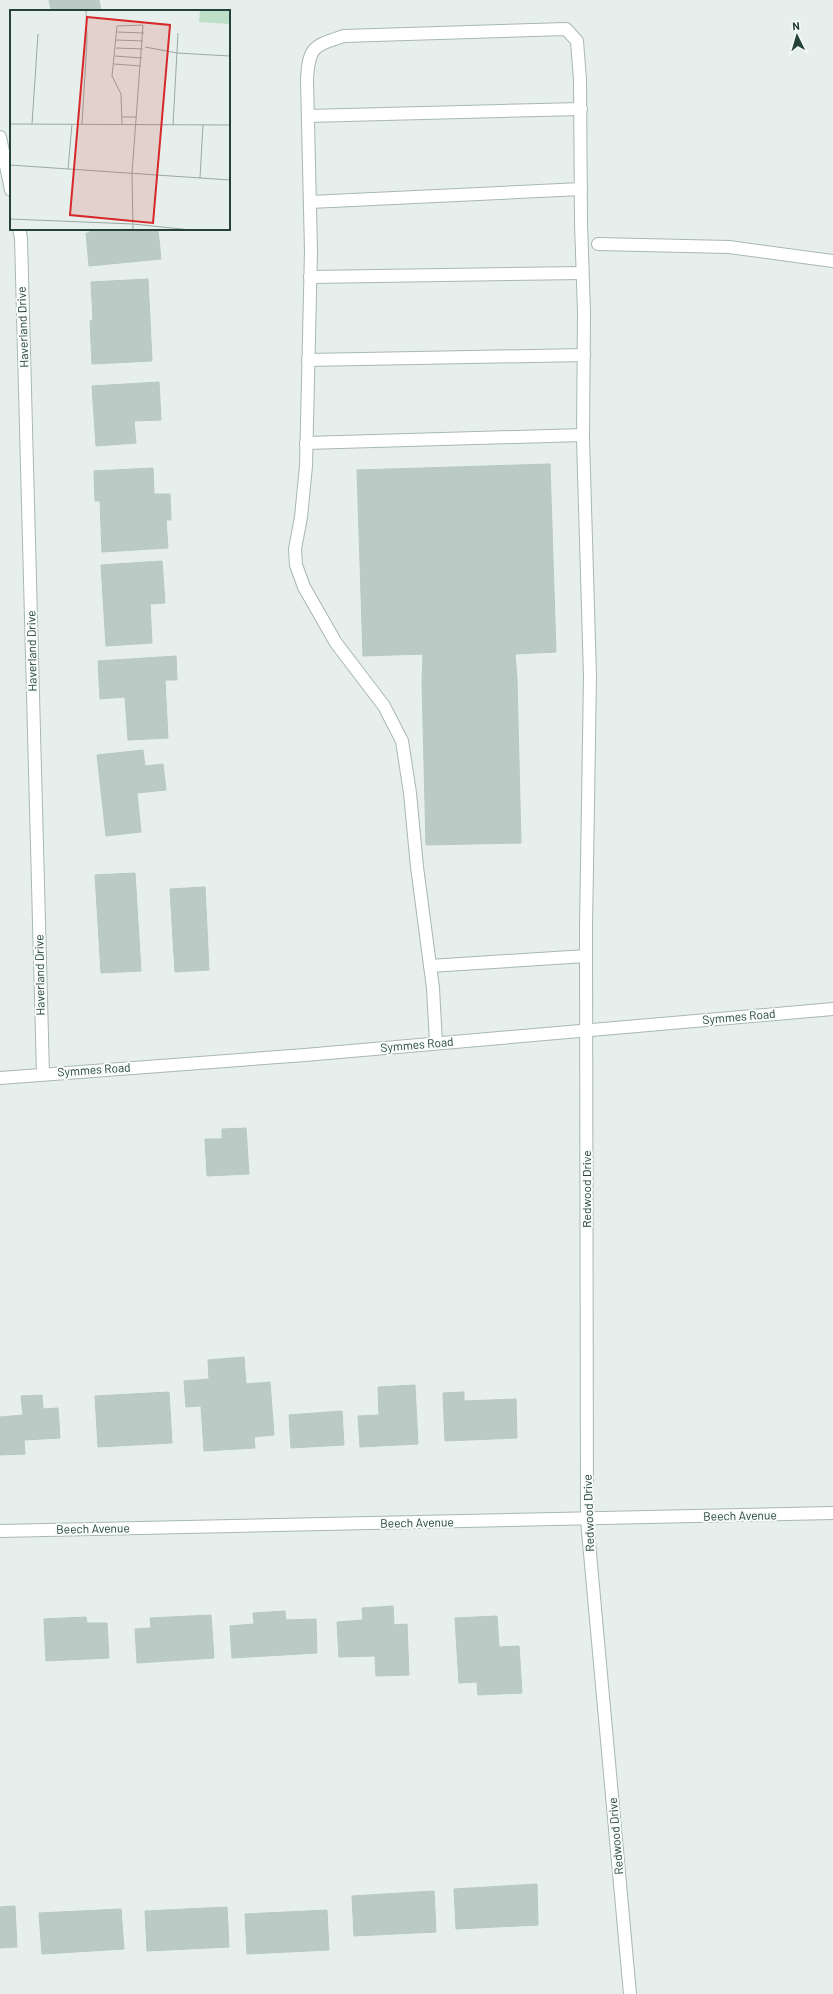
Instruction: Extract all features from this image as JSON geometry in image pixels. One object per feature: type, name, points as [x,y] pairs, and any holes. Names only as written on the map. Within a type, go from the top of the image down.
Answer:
[{"type":"street","name":"Redwood Drive","points":[[436,1043],[430,966],[417,867],[410,792],[402,741],[384,706],[336,643],[304,587],[296,565],[295,550],[301,518],[306,443],[310,277],[308,57],[319,44],[344,36],[566,29],[577,41],[580,80],[584,355],[583,435],[590,676],[586,956],[587,1520],[630,1994]]},
{"type":"street","points":[[308,116],[581,109]]},
{"type":"street","points":[[0,137],[10,185]]},
{"type":"street","points":[[310,202],[581,189]]},
{"type":"street","name":"Haverland Drive","points":[[19,230],[21,238],[43,1074]]},
{"type":"street","points":[[598,244],[729,247],[833,261]]},
{"type":"street","points":[[310,277],[582,273]]},
{"type":"street","points":[[308,360],[584,355]]},
{"type":"street","points":[[306,443],[583,435]]},
{"type":"street","points":[[430,966],[586,956]]},
{"type":"street","name":"Symmes Road","points":[[0,1078],[833,1009]]},
{"type":"street","name":"Beech Avenue","points":[[0,1530],[587,1520],[833,1513]]},
{"type":"building","points":[[49,0],[99,0],[101,10],[51,10]]},
{"type":"building","points":[[89,230],[158,230],[161,259],[89,266],[86,233],[90,233]]},
{"type":"building","points":[[148,279],[152,361],[92,364],[90,321],[93,320],[91,282]]},
{"type":"building","points":[[159,382],[161,420],[134,421],[136,443],[96,446],[92,386]]},
{"type":"building","points":[[550,464],[556,652],[515,654],[517,679],[422,682],[423,654],[363,656],[357,470]]},
{"type":"building","points":[[153,468],[154,494],[170,494],[171,520],[166,520],[168,548],[102,552],[100,501],[95,501],[94,471]]},
{"type":"building","points":[[162,561],[165,603],[150,604],[152,643],[106,646],[101,565]]},
{"type":"building","points":[[176,656],[177,680],[165,680],[168,738],[128,740],[125,697],[100,699],[98,661]]},
{"type":"building","points":[[517,679],[521,843],[426,845],[422,682]]},
{"type":"building","points":[[143,750],[145,766],[163,764],[166,790],[137,793],[141,832],[106,836],[97,755]]},
{"type":"building","points":[[135,873],[141,971],[101,973],[95,875]]},
{"type":"building","points":[[205,887],[209,970],[175,972],[170,889]]},
{"type":"building","points":[[246,1128],[249,1174],[207,1176],[205,1139],[222,1139],[222,1129]]},
{"type":"building","points":[[244,1357],[246,1384],[270,1382],[274,1435],[254,1437],[255,1448],[204,1451],[201,1406],[186,1407],[184,1381],[209,1379],[208,1360]]},
{"type":"building","points":[[415,1385],[418,1444],[360,1447],[358,1416],[379,1415],[378,1387]]},
{"type":"building","points":[[169,1392],[172,1443],[98,1447],[95,1396]]},
{"type":"building","points":[[464,1392],[464,1401],[516,1399],[517,1438],[445,1441],[443,1393]]},
{"type":"building","points":[[42,1395],[43,1409],[58,1408],[60,1438],[24,1440],[25,1454],[0,1455],[0,1417],[23,1415],[21,1396]]},
{"type":"building","points":[[342,1411],[344,1445],[291,1448],[289,1415]]},
{"type":"building","points":[[393,1606],[394,1625],[407,1624],[409,1675],[376,1676],[375,1656],[339,1657],[337,1622],[363,1620],[362,1608]]},
{"type":"building","points":[[285,1611],[286,1620],[316,1619],[317,1653],[232,1658],[230,1626],[254,1624],[253,1613]]},
{"type":"building","points":[[211,1615],[214,1658],[137,1663],[135,1629],[151,1628],[150,1618]]},
{"type":"building","points":[[497,1616],[499,1647],[519,1646],[522,1693],[478,1695],[477,1682],[459,1683],[455,1618]]},
{"type":"building","points":[[86,1617],[87,1623],[107,1623],[109,1658],[46,1661],[44,1619]]},
{"type":"building","points":[[537,1884],[538,1925],[456,1929],[454,1889]]},
{"type":"building","points":[[434,1891],[436,1932],[354,1936],[352,1896]]},
{"type":"building","points":[[15,1906],[17,1947],[0,1948],[0,1907]]},
{"type":"building","points":[[227,1907],[229,1947],[147,1951],[145,1911]]},
{"type":"building","points":[[121,1909],[124,1949],[42,1954],[39,1913]]},
{"type":"building","points":[[327,1910],[329,1950],[247,1954],[245,1914]]}]
